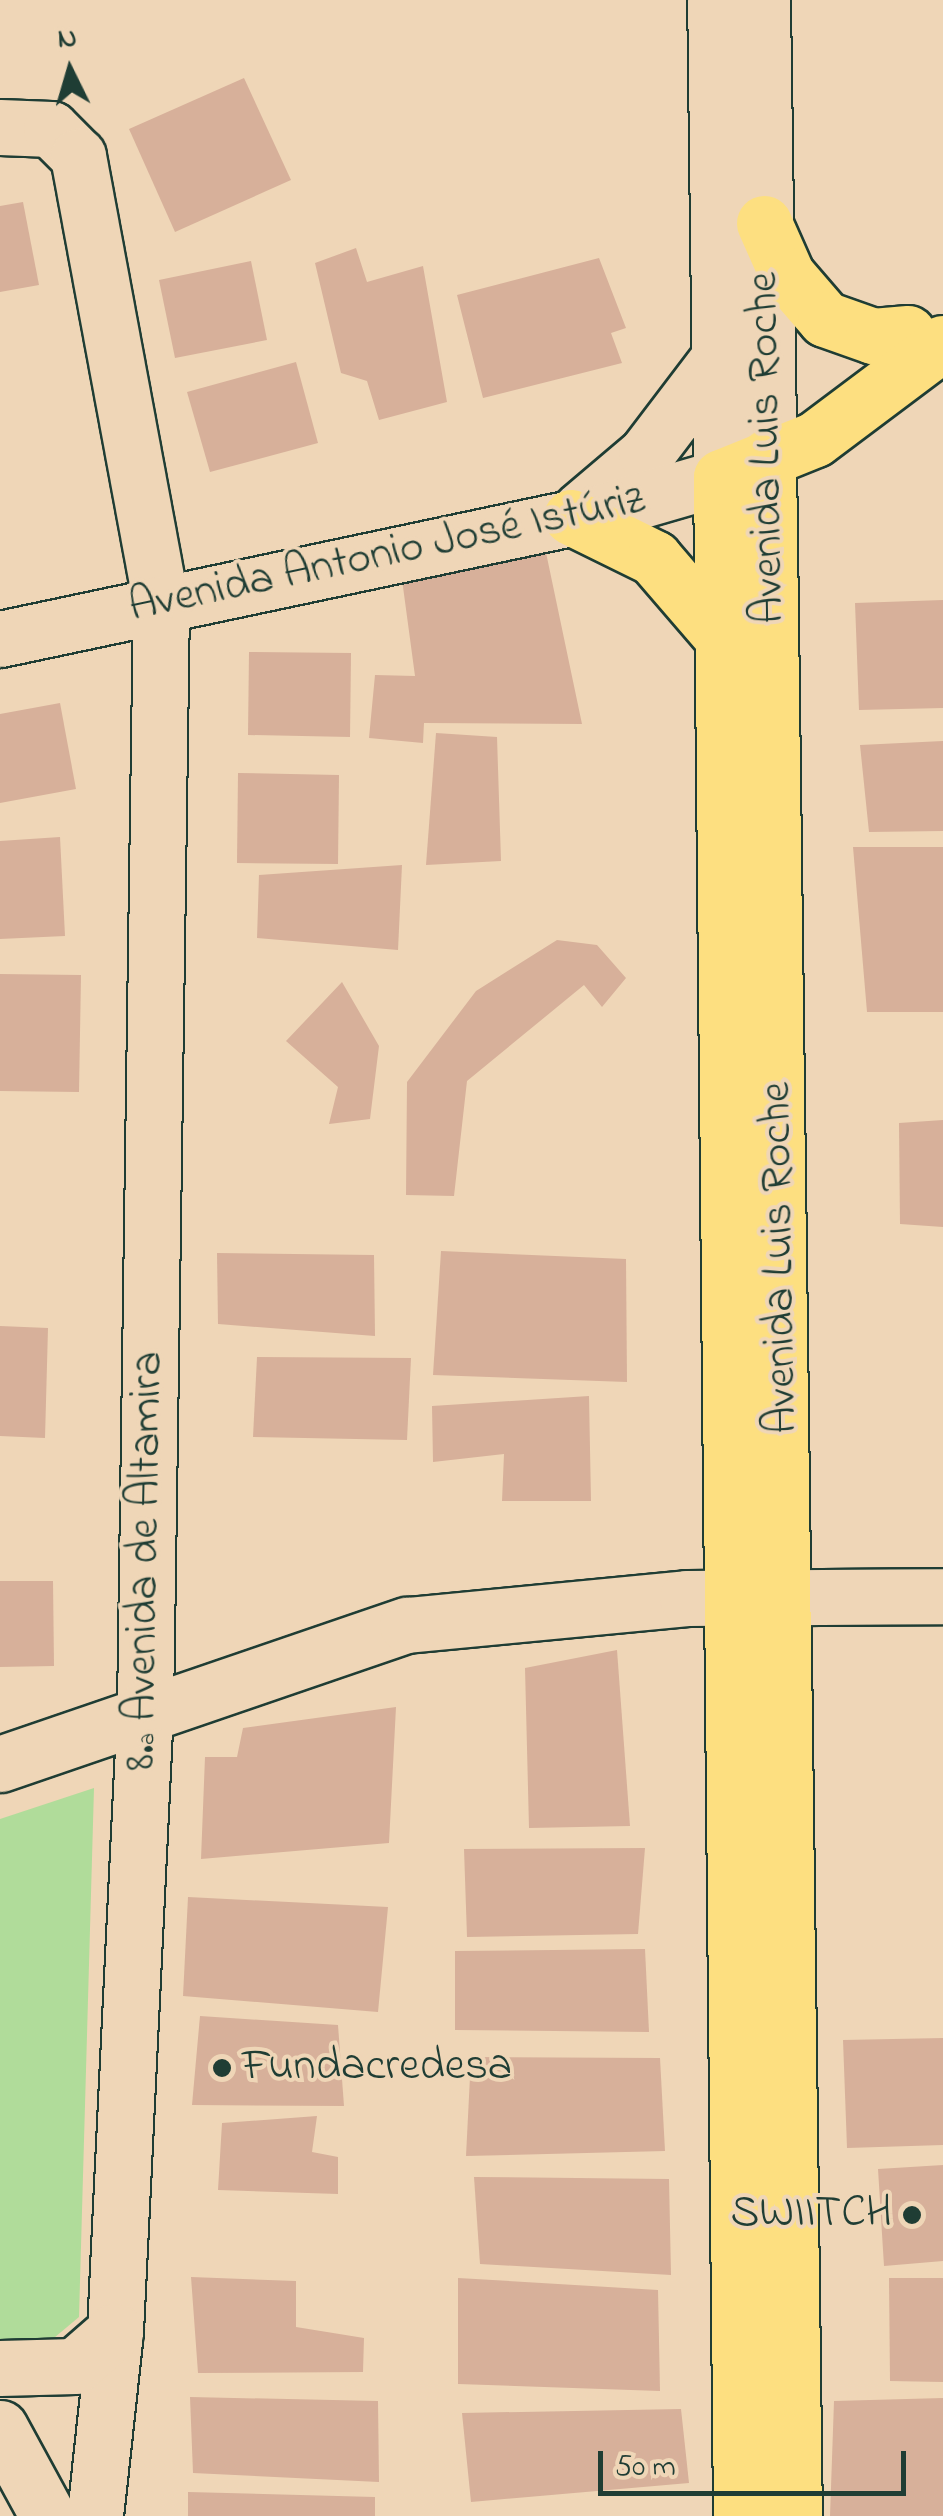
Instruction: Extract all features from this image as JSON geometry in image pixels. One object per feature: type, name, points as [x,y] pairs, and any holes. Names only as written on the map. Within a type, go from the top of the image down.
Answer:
[{"type":"main road","points":[[764,223],[787,275],[825,319],[872,336],[931,328]]},
{"type":"main road","points":[[745,466],[802,415],[931,328]]},
{"type":"main road","name":"Avenida Luis Roche","points":[[745,466],[722,637],[794,2516]]},
{"type":"main road","name":"Avenida Luis Roche","points":[[741,2516],[761,1600],[745,466]]},
{"type":"main road","points":[[571,517],[654,558],[722,637]]},
{"type":"street","name":"Avenida Luis Roche","points":[[715,0],[718,358],[745,466]]},
{"type":"street","name":"Avenida Luis Roche","points":[[745,466],[764,223],[762,0]]},
{"type":"street","name":"8.ª Avenida de Altamira","points":[[0,127],[51,130],[78,156],[161,604],[146,1708],[114,2332],[95,2516]]},
{"type":"street","points":[[571,517],[646,454],[718,358]]},
{"type":"street","name":"Avenida Antonio José Istúriz","points":[[0,639],[571,517],[745,466]]},
{"type":"street","points":[[0,1764],[146,1708],[407,1625],[761,1600],[943,1596]]},
{"type":"street","points":[[0,2368],[75,2366],[114,2332]]},
{"type":"street","points":[[0,2428],[48,2516]]},
{"type":"green space","points":[[94,1788],[79,2317],[42,2348],[0,2340],[0,1819]]},
{"type":"building","points":[[244,78],[291,180],[175,232],[129,129]]},
{"type":"building","points":[[23,202],[39,285],[0,292],[0,206]]},
{"type":"building","points":[[356,248],[367,282],[423,266],[447,402],[379,420],[367,381],[341,373],[315,263]]},
{"type":"building","points":[[599,258],[626,328],[611,333],[622,363],[483,398],[457,295]]},
{"type":"building","points":[[251,261],[267,340],[175,358],[159,280]]},
{"type":"building","points":[[296,362],[318,443],[210,472],[187,392]]},
{"type":"building","points":[[544,543],[582,724],[424,723],[423,743],[369,738],[375,675],[415,676],[401,572]]},
{"type":"building","points":[[943,600],[943,708],[859,710],[855,603]]},
{"type":"building","points":[[249,652],[351,653],[350,737],[248,735]]},
{"type":"building","points":[[60,703],[76,789],[0,803],[0,714]]},
{"type":"building","points":[[436,733],[497,737],[501,861],[426,865]]},
{"type":"building","points":[[943,741],[943,831],[869,832],[860,745]]},
{"type":"building","points":[[238,773],[339,775],[338,864],[237,863]]},
{"type":"building","points":[[60,837],[65,936],[0,939],[0,841]]},
{"type":"building","points":[[853,847],[943,847],[943,1012],[867,1012]]},
{"type":"building","points":[[402,865],[398,950],[257,938],[259,875]]},
{"type":"building","points":[[557,940],[597,945],[626,978],[602,1007],[584,985],[467,1081],[454,1196],[406,1195],[407,1082],[476,991]]},
{"type":"building","points":[[0,974],[81,975],[79,1092],[0,1091]]},
{"type":"building","points":[[342,982],[379,1046],[370,1119],[329,1124],[338,1087],[286,1041]]},
{"type":"building","points":[[943,1120],[943,1227],[900,1224],[899,1123]]},
{"type":"building","points":[[441,1251],[626,1259],[627,1382],[433,1375]]},
{"type":"building","points":[[217,1253],[374,1255],[375,1336],[218,1324]]},
{"type":"building","points":[[0,1326],[48,1328],[45,1438],[0,1436]]},
{"type":"building","points":[[257,1357],[411,1358],[407,1440],[253,1437]]},
{"type":"building","points":[[589,1396],[591,1501],[502,1501],[504,1454],[433,1462],[432,1406]]},
{"type":"building","points":[[0,1581],[53,1581],[54,1666],[0,1667]]},
{"type":"building","points":[[617,1650],[630,1826],[529,1828],[525,1668]]},
{"type":"building","points":[[396,1707],[389,1843],[201,1859],[205,1757],[237,1757],[243,1728]]},
{"type":"building","points":[[645,1848],[638,1934],[467,1937],[464,1849]]},
{"type":"building","points":[[188,1897],[388,1907],[378,2012],[183,1996]]},
{"type":"building","points":[[645,1949],[649,2032],[455,2030],[455,1951]]},
{"type":"building","points":[[200,2016],[338,2025],[344,2106],[192,2105]]},
{"type":"building","points":[[943,2038],[943,2145],[847,2148],[843,2040]]},
{"type":"building","points":[[471,2057],[660,2058],[665,2151],[466,2156]]},
{"type":"building","points":[[317,2116],[312,2152],[338,2157],[338,2194],[218,2190],[222,2123]]},
{"type":"building","name":"SWIITCH","points":[[943,2165],[943,2261],[884,2266],[878,2169]]},
{"type":"building","points":[[474,2177],[669,2179],[671,2275],[480,2264]]},
{"type":"building","points":[[191,2277],[296,2281],[296,2327],[364,2338],[363,2372],[198,2373]]},
{"type":"building","points":[[458,2278],[658,2290],[660,2391],[458,2384]]},
{"type":"building","points":[[889,2278],[943,2278],[943,2382],[890,2381]]},
{"type":"building","points":[[190,2397],[378,2401],[379,2482],[193,2473]]},
{"type":"building","points":[[943,2398],[943,2516],[830,2516],[834,2401]]},
{"type":"building","points":[[681,2409],[689,2483],[471,2502],[462,2413]]},
{"type":"building","points":[[188,2492],[375,2497],[375,2516],[188,2516]]},
{"type":"place","name":"Fundacredesa","points":[[222,2068]]},
{"type":"place","name":"SWIITCH","points":[[912,2215]]}]
